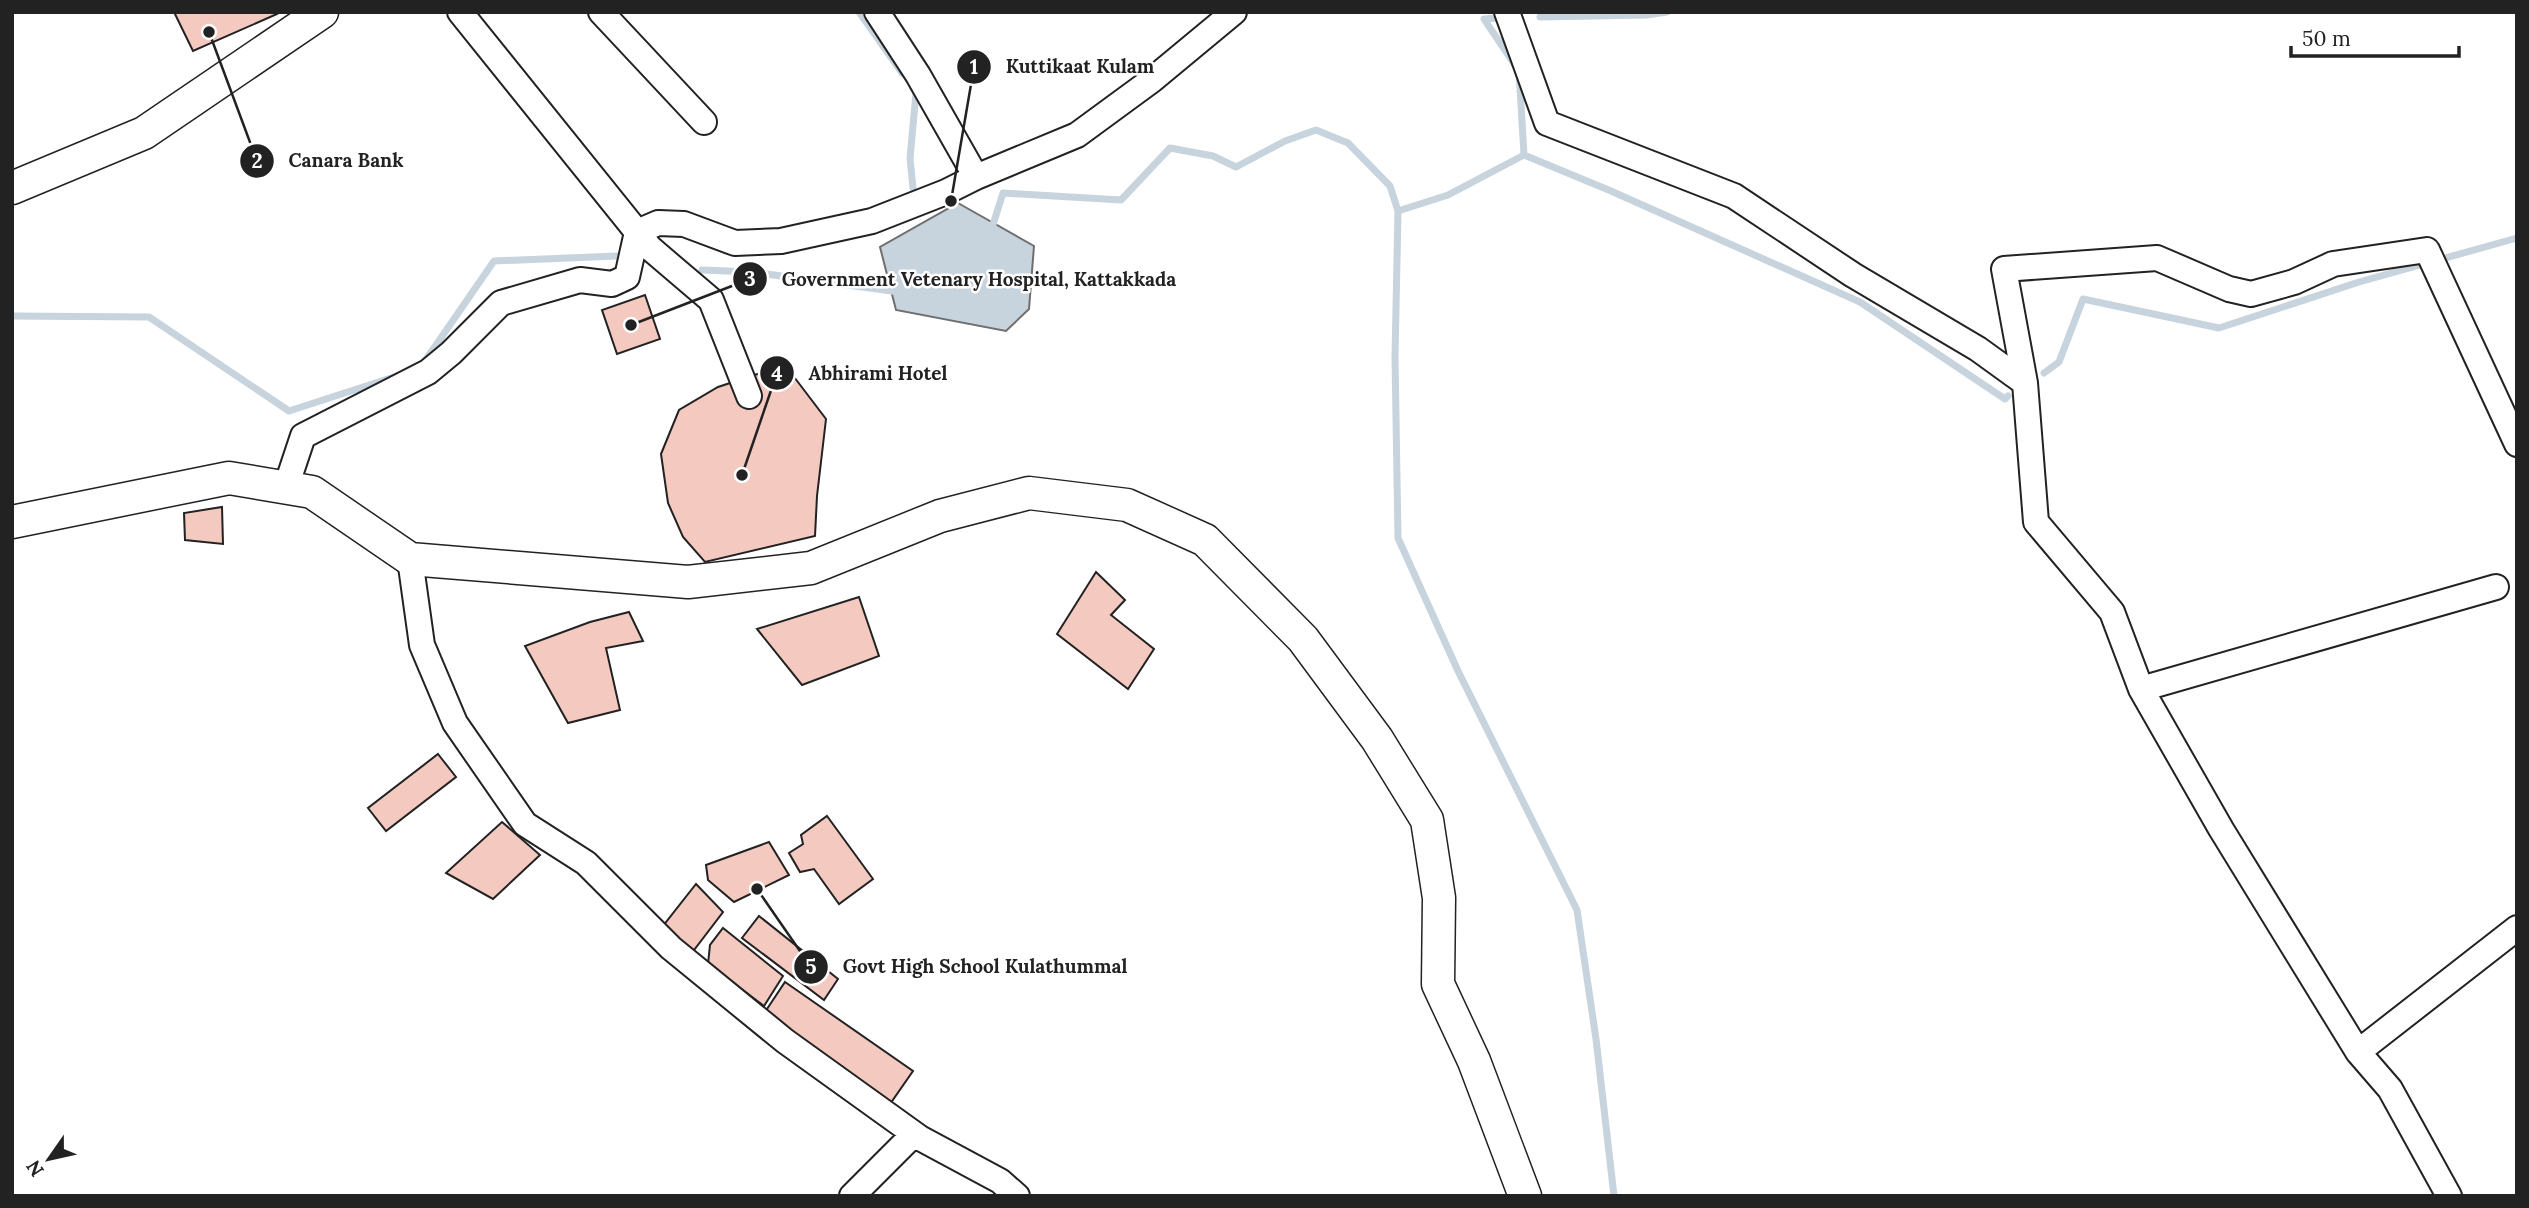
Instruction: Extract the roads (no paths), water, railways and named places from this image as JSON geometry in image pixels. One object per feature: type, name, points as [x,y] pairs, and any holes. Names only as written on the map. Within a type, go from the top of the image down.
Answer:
[{"type":"main road","points":[[12,188],[144,133],[322,12]]},
{"type":"main road","points":[[12,522],[229,478],[312,492],[410,559],[688,582],[811,568],[940,516],[1029,493],[1127,505],[1205,540],[1303,639],[1377,739],[1427,820],[1439,898],[1438,984],[1474,1061],[1525,1196]]},
{"type":"street","points":[[460,12],[650,248],[711,300],[749,396]]},
{"type":"street","points":[[601,12],[704,122]]},
{"type":"street","points":[[877,12],[918,75],[976,177]]},
{"type":"street","points":[[637,232],[658,223],[684,224],[735,243],[781,241],[872,221],[1077,135],[1152,80],[1234,12]]},
{"type":"street","points":[[1507,12],[1547,123],[1734,196],[1853,275],[1978,349],[2025,383]]},
{"type":"street","points":[[286,487],[303,436],[428,372],[451,353],[500,303],[580,280],[612,284],[627,277],[637,232]]},
{"type":"street","points":[[2449,1196],[2390,1089],[2358,1052],[2221,829],[2141,689],[2112,612],[2036,522],[2025,383],[2004,269],[2157,258],[2229,289],[2251,294],[2294,282],[2333,264],[2427,250],[2517,444]]},
{"type":"street","points":[[410,559],[422,645],[454,723],[524,824],[586,863],[671,948],[785,1041],[914,1133],[1000,1181],[1017,1196]]},
{"type":"street","points":[[2141,689],[2496,587]]},
{"type":"street","points":[[2358,1052],[2517,928]]},
{"type":"street","points":[[852,1196],[914,1133]]},
{"type":"waterway","points":[[859,12],[902,73]]},
{"type":"waterway","points":[[1540,17],[1646,15],[1667,12]]},
{"type":"waterway","points":[[1499,18],[1484,19],[1519,71],[1524,155]]},
{"type":"waterway","points":[[913,88],[916,93],[910,158],[913,188]]},
{"type":"waterway","points":[[991,231],[1003,193],[1121,200],[1170,148],[1213,156],[1236,167],[1285,141],[1316,130],[1348,143],[1390,186],[1398,211],[1448,195],[1524,155],[1860,302],[2005,399],[2008,396]]},
{"type":"waterway","points":[[1398,211],[1395,357],[1398,538],[1458,671],[1577,910],[1596,1039],[1614,1196]]},
{"type":"waterway","points":[[2044,373],[2059,362],[2083,299],[2219,328],[2359,282],[2517,238]]},
{"type":"waterway","points":[[425,361],[494,261],[617,256]]},
{"type":"waterway","points":[[702,270],[752,272],[899,292]]},
{"type":"waterway","points":[[12,316],[149,317],[289,411],[397,376]]},
{"type":"place","name":"Canara Bank","points":[[209,32]]},
{"type":"place","name":"Kuttikaat Kulam","points":[[951,201]]},
{"type":"place","name":"Government Vetenary Hospital, Kattakkada","points":[[631,325]]},
{"type":"place","name":"Abhirami Hotel","points":[[742,475]]},
{"type":"place","name":"Govt High School Kulathummal","points":[[757,889]]}]
